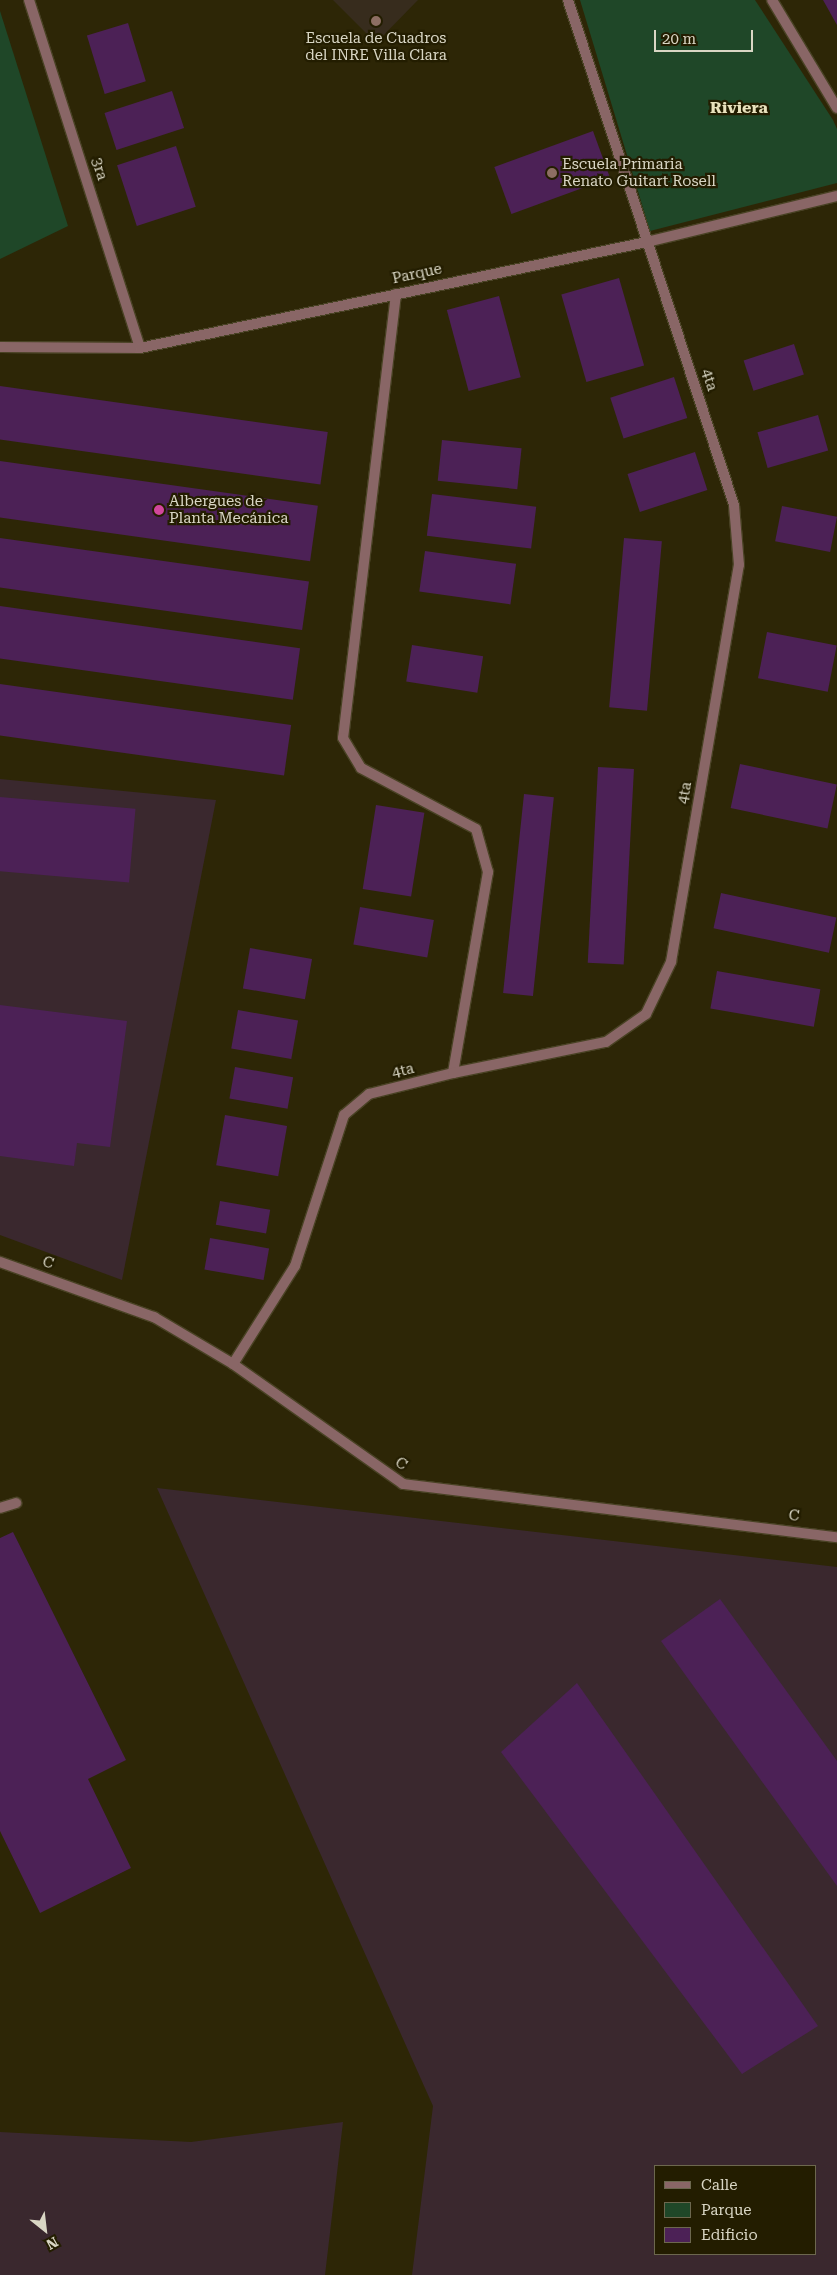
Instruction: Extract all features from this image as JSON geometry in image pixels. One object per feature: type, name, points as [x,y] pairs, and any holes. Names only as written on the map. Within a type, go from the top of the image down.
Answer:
[{"type":"street","name":"3ra","points":[[29,0],[140,348]]},
{"type":"street","name":"4ta","points":[[233,1364],[295,1266],[344,1115],[369,1094],[453,1073],[606,1042],[646,1014],[671,962],[739,564],[734,504],[568,0]]},
{"type":"street","points":[[772,0],[837,108]]},
{"type":"street","name":"Parque","points":[[0,347],[140,348],[648,242],[837,196]]},
{"type":"street","points":[[396,294],[343,738],[361,768],[476,829],[488,872],[453,1073]]},
{"type":"street","name":"C","points":[[0,1262],[154,1317],[233,1364],[403,1484],[837,1537]]},
{"type":"street","points":[[0,1508],[16,1503]]},
{"type":"shaded area","name":"Escuela de Cuadros del INRE Villa Clara","points":[[333,0],[418,0],[376,43]]},
{"type":"shaded area","points":[[0,779],[216,800],[122,1280],[0,1235]]},
{"type":"shaded area","points":[[157,1488],[837,1567],[837,2275],[412,2275],[433,2106]]},
{"type":"shaded area","points":[[343,2122],[325,2275],[0,2275],[0,2132],[191,2142]]},
{"type":"green space","points":[[580,0],[755,0],[833,120],[837,129],[837,183],[650,231]]},
{"type":"green space","points":[[0,11],[68,226],[0,259]]},
{"type":"building","points":[[823,0],[837,0],[837,25]]},
{"type":"building","points":[[128,23],[146,81],[105,94],[87,36]]},
{"type":"building","points":[[172,91],[184,128],[117,150],[104,113]]},
{"type":"building","name":"Escuela Primaria Renato Guitart Rosell","points":[[593,131],[610,178],[511,214],[494,167]]},
{"type":"building","points":[[176,146],[196,207],[137,226],[117,165]]},
{"type":"building","points":[[619,278],[644,365],[586,382],[561,295]]},
{"type":"building","points":[[499,296],[521,377],[469,391],[447,310]]},
{"type":"building","points":[[794,344],[804,374],[753,391],[744,360]]},
{"type":"building","points":[[674,377],[687,418],[624,439],[610,398]]},
{"type":"building","name":"Albergues de Planta Mecánica","points":[[0,386],[328,432],[320,485],[0,440]]},
{"type":"building","points":[[818,415],[828,451],[768,468],[757,432]]},
{"type":"building","points":[[442,440],[522,448],[517,489],[438,481]]},
{"type":"building","points":[[695,452],[707,490],[640,512],[627,474]]},
{"type":"building","name":"Albergues de Planta Mecánica","points":[[0,461],[318,506],[310,561],[0,518]]},
{"type":"building","points":[[432,494],[536,507],[531,548],[427,536]]},
{"type":"building","points":[[782,506],[837,517],[830,552],[775,541]]},
{"type":"building","name":"Albergues de Planta Mecánica","points":[[0,538],[309,581],[302,630],[0,587]]},
{"type":"building","points":[[624,538],[662,541],[647,711],[609,707]]},
{"type":"building","points":[[425,551],[516,564],[510,604],[419,592]]},
{"type":"building","points":[[0,606],[300,648],[293,700],[0,659]]},
{"type":"building","points":[[767,632],[837,646],[828,692],[758,678]]},
{"type":"building","points":[[412,645],[483,656],[477,693],[406,682]]},
{"type":"building","points":[[0,684],[291,725],[284,775],[0,736]]},
{"type":"building","points":[[740,764],[837,785],[827,829],[731,808]]},
{"type":"building","points":[[598,767],[634,769],[624,965],[588,963]]},
{"type":"building","points":[[524,794],[554,797],[533,996],[503,993]]},
{"type":"building","points":[[0,797],[135,809],[129,883],[0,871]]},
{"type":"building","points":[[376,805],[424,813],[411,897],[363,889]]},
{"type":"building","points":[[721,893],[836,918],[829,953],[714,928]]},
{"type":"building","points":[[360,907],[434,920],[427,957],[353,944]]},
{"type":"building","points":[[250,948],[312,959],[305,999],[243,988]]},
{"type":"building","points":[[717,971],[820,989],[814,1027],[710,1008]]},
{"type":"building","points":[[0,1005],[127,1021],[110,1147],[77,1143],[74,1166],[0,1156]]},
{"type":"building","points":[[238,1010],[298,1021],[291,1059],[231,1048]]},
{"type":"building","points":[[235,1067],[293,1077],[288,1109],[229,1099]]},
{"type":"building","points":[[225,1115],[287,1126],[278,1176],[216,1165]]},
{"type":"building","points":[[220,1201],[270,1210],[266,1233],[216,1225]]},
{"type":"building","points":[[210,1238],[269,1248],[264,1280],[204,1270]]},
{"type":"building","points":[[13,1532],[126,1760],[88,1779],[131,1868],[40,1913],[0,1831],[0,1538]]},
{"type":"building","points":[[720,1599],[837,1761],[837,1886],[661,1641]]},
{"type":"building","points":[[577,1683],[818,2026],[742,2074],[501,1752]]},
{"type":"place","name":"Escuela de Cuadros del INRE Villa Clara","points":[[376,21]]},
{"type":"place","name":"Escuela Primaria Renato Guitart Rosell","points":[[552,173]]},
{"type":"place","name":"Albergues de Planta Mecánica","points":[[159,510]]},
{"type":"district","name":"Riviera","points":[[739,108]]}]
